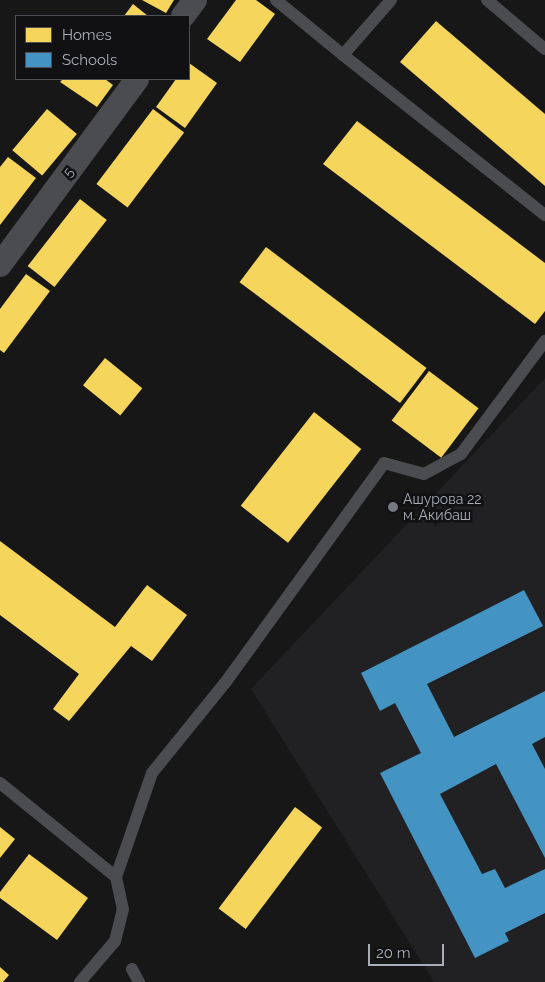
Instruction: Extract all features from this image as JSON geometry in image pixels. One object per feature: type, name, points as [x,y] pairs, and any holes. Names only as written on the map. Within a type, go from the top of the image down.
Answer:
[{"type":"street","points":[[184,15],[195,0]]},
{"type":"street","name":"5","points":[[0,265],[136,80]]},
{"type":"lane","points":[[276,0],[342,55],[545,215]]},
{"type":"lane","points":[[342,55],[391,0]]},
{"type":"lane","points":[[487,0],[545,49]]},
{"type":"lane","points":[[80,982],[115,941],[123,909],[116,877],[152,773],[225,682],[384,463],[424,474],[461,454],[545,341]]},
{"type":"lane","points":[[0,783],[116,877]]},
{"type":"lane","points":[[132,968],[139,982]]},
{"type":"shaded area","points":[[545,378],[545,982],[434,982],[251,689]]},
{"type":"building: Homes","points":[[142,0],[174,0],[166,13]]},
{"type":"building: Homes","points":[[236,0],[256,0],[275,14],[240,62],[207,39]]},
{"type":"building: Homes","points":[[133,4],[147,15],[125,15]]},
{"type":"building: Homes","points":[[436,21],[545,114],[545,186],[400,62]]},
{"type":"building: Homes","points":[[190,64],[217,83],[185,128],[156,107],[175,80],[190,80]]},
{"type":"building: Homes","points":[[62,80],[106,80],[113,85],[97,107],[60,82]]},
{"type":"building: Homes","points":[[47,109],[77,134],[42,175],[12,150]]},
{"type":"building: Homes","points":[[153,109],[184,132],[128,208],[96,184]]},
{"type":"building: Homes","points":[[357,121],[545,263],[545,311],[535,324],[323,164]]},
{"type":"building: Homes","points":[[8,157],[36,178],[0,225],[0,167]]},
{"type":"building: Homes","points":[[80,199],[107,220],[54,287],[28,266]]},
{"type":"building: Homes","points":[[266,247],[427,368],[400,403],[240,282]]},
{"type":"building: Homes","points":[[26,274],[50,291],[4,353],[0,350],[0,309]]},
{"type":"building: Homes","points":[[105,358],[142,388],[120,415],[83,385]]},
{"type":"building: Homes","points":[[429,371],[479,408],[441,458],[392,421]]},
{"type":"building: Homes","points":[[314,412],[361,449],[288,543],[241,506]]},
{"type":"building: Homes","points":[[0,541],[115,627],[147,585],[187,615],[152,661],[131,646],[69,721],[53,709],[79,674],[0,615]]},
{"type":"building: Homes","points":[[295,807],[322,827],[246,929],[219,908]]},
{"type":"building: Homes","points":[[0,827],[15,839],[0,858]]},
{"type":"building: Homes","points":[[29,854],[88,898],[57,940],[0,898],[0,892]]},
{"type":"building: Homes","points":[[0,967],[9,975],[3,982],[0,982]]},
{"type":"building: Schools","points":[[524,590],[543,626],[427,684],[454,737],[545,691],[545,737],[532,744],[545,769],[545,858],[496,764],[440,794],[482,874],[495,869],[505,888],[545,869],[545,913],[505,933],[509,941],[475,958],[380,773],[421,753],[395,703],[380,711],[361,673]]},
{"type":"place","name":"Ашурова 22 м. Акибаш","points":[[393,507]]}]
